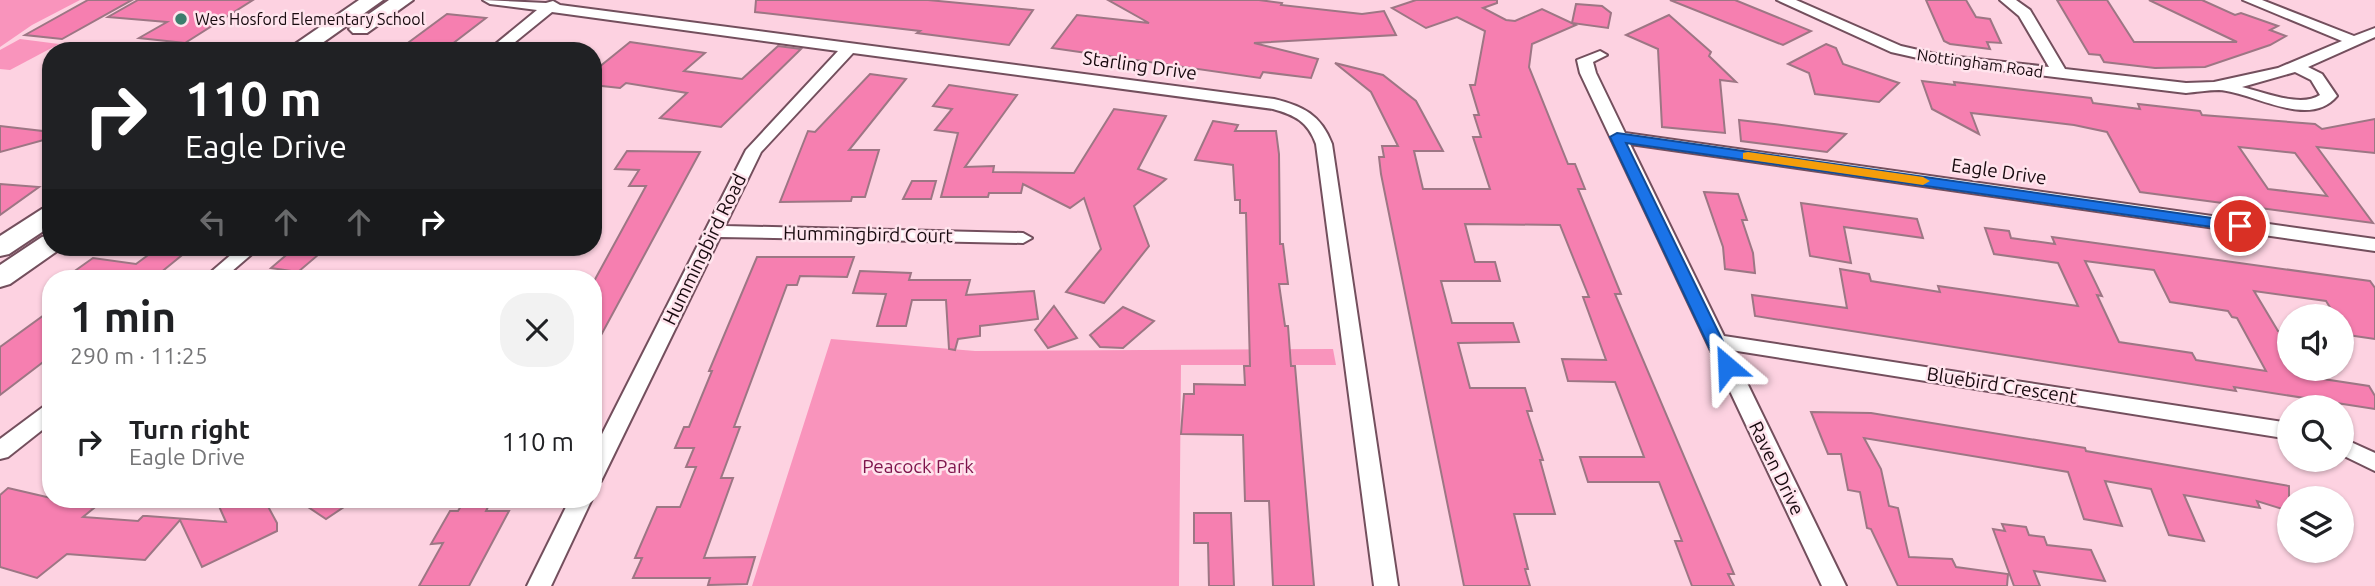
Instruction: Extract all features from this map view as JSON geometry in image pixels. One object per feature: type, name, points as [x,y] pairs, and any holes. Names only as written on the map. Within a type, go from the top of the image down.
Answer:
[{"type":"main road","points":[[310,42],[373,0]]},
{"type":"main road","points":[[342,42],[403,0]]},
{"type":"main road","points":[[0,248],[42,220]]},
{"type":"main road","points":[[0,278],[42,249]]},
{"type":"street","name":"Starling Drive","points":[[490,0],[554,4],[849,48],[1274,104],[1306,115],[1319,127],[1324,144],[1386,586]]},
{"type":"street","name":"Nottingham Road","points":[[1784,0],[1896,49],[1940,60],[2186,88],[2223,87],[2298,68],[2375,32]]},
{"type":"street","name":"Nottingham Road","points":[[2007,0],[2025,13],[2060,74]]},
{"type":"street","points":[[2250,0],[2354,41]]},
{"type":"street","points":[[505,42],[554,4]]},
{"type":"street","name":"Hummingbird Road","points":[[602,457],[754,149],[849,48]]},
{"type":"street","name":"Raven Drive","points":[[1600,55],[1585,60],[1617,137],[1835,586]]},
{"type":"street","name":"Nottingham Road","points":[[2223,87],[2291,103],[2316,105],[2329,96],[2317,78],[2298,68]]},
{"type":"street","name":"Eagle Drive","points":[[1617,137],[2375,246]]},
{"type":"street","name":"Hummingbird Court","points":[[713,230],[1023,238]]},
{"type":"street","points":[[222,270],[240,256]]},
{"type":"street","name":"Bluebird Crescent","points":[[1715,341],[2277,429]]},
{"type":"street","points":[[0,451],[42,422]]},
{"type":"street","points":[[2354,452],[2375,463]]},
{"type":"street","points":[[539,586],[577,508]]},
{"type":"green space","points":[[0,0],[80,0],[32,25],[0,47]]},
{"type":"green space","points":[[20,39],[43,42],[42,53],[10,70],[0,69],[0,50]]},
{"type":"green space","name":"Peacock Park","points":[[831,339],[975,351],[1333,349],[1336,365],[1181,365],[1179,586],[752,586]]},
{"type":"building","points":[[88,0],[132,0],[62,39],[25,35]]},
{"type":"building","points":[[138,0],[253,0],[187,42],[139,38],[167,22],[108,17]]},
{"type":"building","points":[[756,0],[928,0],[1033,10],[1009,45],[917,33],[920,31],[755,12]]},
{"type":"building","points":[[1108,0],[1259,0],[1362,14],[1384,11],[1396,35],[1254,43],[1318,59],[1311,78],[1263,72],[1260,78],[1052,48],[1077,15],[1149,23]]},
{"type":"building","points":[[1416,0],[1497,0],[1497,3],[1483,8],[1506,20],[1515,21],[1542,9],[1576,25],[1532,44],[1529,67],[1568,164],[1575,164],[1585,189],[1578,189],[1621,294],[1615,294],[1734,574],[1728,574],[1734,586],[1692,586],[1675,541],[1682,541],[1659,482],[1588,482],[1580,457],[1644,457],[1615,382],[1568,381],[1562,359],[1606,360],[1583,297],[1589,297],[1560,225],[1465,224],[1475,262],[1495,262],[1500,281],[1441,281],[1452,323],[1513,323],[1519,342],[1458,343],[1470,388],[1525,388],[1532,411],[1527,411],[1543,460],[1540,460],[1555,514],[1514,514],[1530,586],[1464,586],[1381,174],[1379,157],[1384,157],[1382,146],[1398,146],[1371,92],[1335,63],[1383,75],[1416,101],[1443,151],[1414,151],[1423,189],[1490,189],[1473,137],[1481,137],[1474,115],[1479,115],[1470,85],[1475,85],[1485,31],[1457,17],[1426,28],[1392,8]]},
{"type":"building","points":[[1670,0],[1735,0],[1811,31],[1783,45]]},
{"type":"building","points":[[1926,0],[1966,0],[1976,17],[1990,19],[2001,43],[1987,42],[1990,49],[1944,41]]},
{"type":"building","points":[[2057,0],[2107,0],[2134,42],[2237,42],[2149,0],[2202,0],[2235,15],[2241,13],[2278,26],[2270,30],[2286,36],[2270,45],[2205,67],[2155,68],[2104,62],[2100,55],[2089,54]]},
{"type":"building","points":[[1576,4],[1602,6],[1611,13],[1608,28],[1572,23]]},
{"type":"building","points":[[447,14],[486,18],[455,42],[409,42]]},
{"type":"building","points":[[1669,15],[1711,52],[1709,56],[1736,82],[1720,80],[1725,133],[1662,127],[1658,49],[1626,35]]},
{"type":"building","points":[[630,42],[705,53],[684,71],[742,79],[778,46],[801,49],[721,127],[660,118],[687,93],[626,83],[620,88],[602,86],[602,65]]},
{"type":"building","points":[[1826,44],[1836,48],[1843,64],[1899,83],[1879,102],[1815,94],[1809,73],[1788,64]]},
{"type":"building","points":[[870,74],[906,79],[849,150],[879,150],[865,197],[852,197],[851,201],[780,202],[808,131],[815,132]]},
{"type":"building","points":[[1922,81],[1955,85],[1954,82],[2091,98],[2093,103],[2140,109],[2138,104],[2200,111],[2202,115],[2315,124],[2322,129],[2375,119],[2375,153],[2317,147],[2373,223],[2140,192],[2107,132],[2074,125],[1971,113],[1979,134],[1932,109]],"holes":[[[2239,147],[2295,153],[2327,196],[2268,189]]]},
{"type":"building","points":[[949,85],[1017,95],[965,167],[994,166],[993,172],[1074,173],[1114,109],[1166,116],[1138,169],[1166,179],[1134,206],[1149,246],[1104,303],[1066,292],[1101,249],[1084,198],[1070,208],[1023,184],[1021,193],[989,193],[988,197],[941,197],[958,133],[935,130],[952,109],[933,106]]},
{"type":"building","points":[[1739,120],[1846,134],[1827,152],[1741,141]]},
{"type":"building","points":[[1213,121],[1238,125],[1235,131],[1276,131],[1279,154],[1280,244],[1283,244],[1288,284],[1279,284],[1285,326],[1288,326],[1291,366],[1295,366],[1314,586],[1273,586],[1269,501],[1245,501],[1243,435],[1181,434],[1184,394],[1194,394],[1194,384],[1245,385],[1244,366],[1250,366],[1246,213],[1240,213],[1240,200],[1235,200],[1233,165],[1195,160]]},
{"type":"building","points":[[0,126],[42,131],[42,140],[0,152]]},
{"type":"building","points":[[627,151],[700,152],[602,333],[600,270],[646,186],[629,186],[639,170],[615,169]]},
{"type":"building","points":[[912,181],[936,181],[931,199],[903,199]]},
{"type":"building","points":[[0,184],[39,187],[0,215]]},
{"type":"building","points":[[1704,192],[1738,194],[1747,220],[1742,220],[1753,253],[1755,273],[1725,269],[1723,247]]},
{"type":"building","points":[[1801,203],[1917,219],[1923,238],[1844,227],[1851,263],[1810,256]]},
{"type":"building","points":[[1985,228],[2009,231],[2011,238],[2055,244],[2052,237],[2370,281],[2375,288],[2375,339],[2354,336],[2354,304],[2328,304],[2326,301],[2254,291],[2277,329],[2277,381],[2336,381],[2369,386],[2375,396],[2375,409],[2354,406],[2354,395],[2285,395],[2234,387],[2236,391],[1755,316],[1752,295],[1847,308],[1840,269],[1869,274],[1871,281],[1940,292],[1938,286],[2078,306],[2058,263],[1994,254]],"holes":[[[2085,261],[2154,270],[2170,302],[2228,311],[2232,317],[2237,318],[2266,371],[2196,360],[2192,353],[2119,342],[2097,295],[2102,296]]]},
{"type":"building","points":[[147,256],[181,256],[164,270],[76,270],[93,258],[136,264]]},
{"type":"building","points":[[285,256],[317,256],[300,270],[271,268]]},
{"type":"building","points":[[757,257],[854,257],[847,277],[800,276],[797,285],[787,285],[734,427],[740,427],[721,478],[733,478],[704,558],[755,557],[747,584],[708,585],[710,578],[633,578],[642,558],[635,558],[657,507],[680,507],[696,467],[686,467],[694,448],[675,448],[684,427],[689,427],[712,371],[709,371]]},
{"type":"building","points":[[860,271],[911,273],[909,280],[970,280],[966,295],[1034,291],[1038,319],[980,326],[980,336],[958,339],[955,350],[949,349],[946,300],[912,300],[906,326],[877,326],[886,294],[853,293]]},
{"type":"building","points":[[1054,306],[1077,338],[1048,348],[1035,330]]},
{"type":"building","points":[[1123,307],[1154,321],[1123,348],[1100,347],[1090,335]]},
{"type":"building","points":[[42,317],[42,363],[0,395],[0,347]]},
{"type":"building","points":[[1811,412],[1871,413],[2085,448],[2086,451],[2289,486],[2277,486],[2277,507],[2257,501],[2260,508],[2184,495],[2204,541],[2169,535],[2151,489],[2105,481],[2122,526],[2084,519],[2068,472],[1864,438],[1881,469],[1889,506],[1898,508],[1909,557],[1952,559],[1956,567],[2008,574],[2007,586],[1898,586],[1871,529],[1867,528],[1860,492],[1848,490],[1841,454],[1828,454]]},
{"type":"building","points":[[8,488],[42,496],[42,508],[94,508],[83,517],[138,521],[147,516],[226,522],[220,508],[269,508],[277,523],[277,531],[202,567],[180,520],[145,560],[67,554],[37,578],[0,567],[0,495]]},
{"type":"building","points":[[310,508],[342,508],[326,519]]},
{"type":"building","points":[[460,508],[488,508],[486,511],[509,511],[469,586],[419,586],[443,543],[431,544],[450,511],[458,511]]},
{"type":"building","points":[[1194,513],[1231,513],[1234,586],[1209,586],[1208,543],[1194,543]]},
{"type":"building","points":[[2002,524],[2026,527],[2029,535],[2044,537],[2047,545],[2091,550],[2105,581],[2034,571],[2040,586],[2014,586],[1993,529],[2005,531]]},
{"type":"slow traffic","points":[[1748,156],[1923,181]]},
{"type":"place","name":"Wes Hosford Elementary School","points":[[181,19]]},
{"type":"route","points":[[1727,366],[1617,137],[2240,226]]}]
